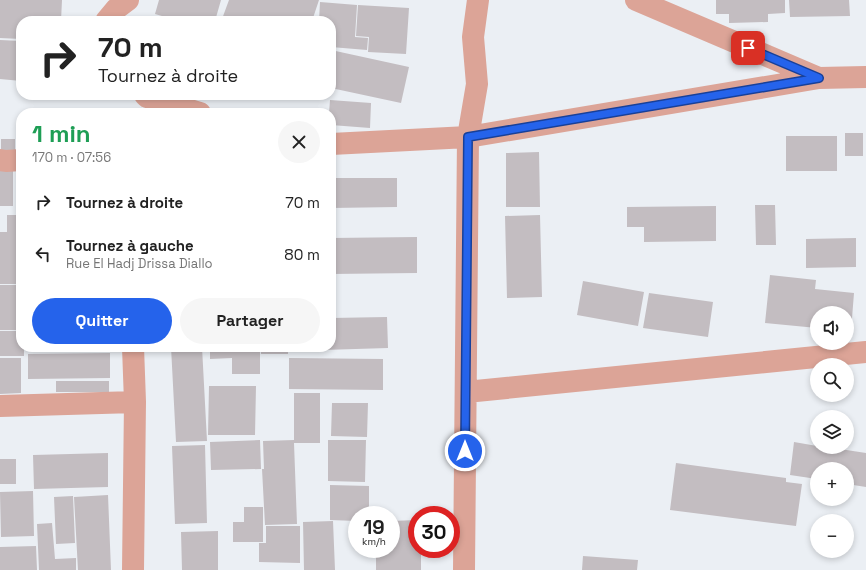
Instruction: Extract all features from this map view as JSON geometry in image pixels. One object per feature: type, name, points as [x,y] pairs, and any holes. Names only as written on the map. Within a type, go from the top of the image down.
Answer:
[{"type":"street","points":[[110,16],[116,9],[128,0]]},
{"type":"street","points":[[464,570],[468,137],[477,84],[473,36],[478,0]]},
{"type":"street","points":[[636,0],[819,78]]},
{"type":"street","points":[[336,144],[468,137],[819,78],[866,77]]},
{"type":"street","points":[[158,100],[184,108]]},
{"type":"street","points":[[0,160],[16,160]]},
{"type":"street","points":[[133,352],[135,402],[133,570]]},
{"type":"street","points":[[466,392],[866,352]]},
{"type":"street","points":[[0,406],[135,402]]},
{"type":"building","points":[[0,0],[62,0],[61,16],[16,16],[16,39],[0,38]]},
{"type":"building","points":[[159,0],[221,0],[216,16],[162,16],[155,14]]},
{"type":"building","points":[[229,0],[319,0],[314,16],[223,16]]},
{"type":"building","points":[[716,0],[785,0],[785,13],[768,14],[768,22],[729,23],[729,14],[716,14]]},
{"type":"building","points":[[789,0],[849,0],[850,16],[790,17]]},
{"type":"building","points":[[320,2],[357,5],[355,37],[368,38],[367,50],[336,47],[336,16],[319,16]]},
{"type":"building","points":[[358,5],[409,8],[406,54],[368,52],[369,37],[356,36]]},
{"type":"building","points":[[0,40],[16,41],[16,81],[0,79]]},
{"type":"building","points":[[336,51],[409,67],[401,103],[336,89]]},
{"type":"building","points":[[330,100],[371,103],[370,128],[336,125],[336,108],[329,108]]},
{"type":"building","points":[[845,133],[863,133],[863,156],[845,156]]},
{"type":"building","points":[[786,136],[837,136],[837,171],[786,171]]},
{"type":"building","points":[[1,139],[15,139],[15,153],[1,153]]},
{"type":"building","points":[[539,152],[540,207],[506,207],[506,153]]},
{"type":"building","points":[[0,169],[13,169],[13,206],[0,206]]},
{"type":"building","points":[[336,178],[397,178],[397,207],[336,208]]},
{"type":"building","points":[[755,205],[775,205],[776,245],[756,245]]},
{"type":"building","points":[[716,206],[716,241],[644,242],[644,227],[627,227],[627,207]]},
{"type":"building","points":[[7,215],[16,215],[16,284],[0,284],[0,232],[7,232]]},
{"type":"building","points":[[540,215],[542,297],[507,298],[505,216]]},
{"type":"building","points":[[417,237],[417,273],[336,274],[336,238]]},
{"type":"building","points":[[856,238],[856,267],[806,268],[806,239]]},
{"type":"building","points":[[770,275],[816,280],[815,289],[854,293],[853,306],[810,306],[810,327],[765,323]]},
{"type":"building","points":[[583,281],[644,292],[638,326],[577,315]]},
{"type":"building","points":[[0,285],[16,285],[16,330],[0,330]]},
{"type":"building","points":[[649,293],[713,302],[708,337],[643,328]]},
{"type":"building","points":[[387,317],[388,348],[336,350],[336,318]]},
{"type":"building","points":[[0,331],[16,331],[16,352],[24,352],[24,356],[0,356]]},
{"type":"building","points":[[171,352],[202,352],[207,441],[176,442]]},
{"type":"building","points":[[210,352],[260,352],[260,374],[232,374],[232,358],[210,359]]},
{"type":"building","points":[[261,352],[288,352],[288,354],[261,354]]},
{"type":"building","points":[[110,353],[110,378],[28,379],[28,354]]},
{"type":"building","points":[[0,358],[21,358],[21,393],[0,394]]},
{"type":"building","points":[[289,358],[383,359],[383,390],[289,389]]},
{"type":"building","points":[[56,381],[109,381],[109,392],[56,392]]},
{"type":"building","points":[[209,386],[256,386],[255,435],[208,435]]},
{"type":"building","points":[[294,393],[320,393],[320,443],[294,443],[297,524],[265,525],[262,469],[264,469],[263,441],[294,440]]},
{"type":"building","points":[[332,403],[368,403],[367,437],[331,436]]},
{"type":"building","points":[[260,440],[261,469],[211,470],[210,442]]},
{"type":"building","points":[[328,440],[366,440],[365,482],[328,481]]},
{"type":"building","points":[[794,442],[810,445],[810,454],[854,454],[854,451],[866,453],[866,487],[854,485],[854,462],[810,462],[810,478],[790,475]]},
{"type":"building","points":[[205,445],[207,523],[175,524],[172,446]]},
{"type":"building","points":[[108,453],[108,487],[34,489],[33,455]]},
{"type":"building","points":[[0,459],[16,459],[16,484],[0,484]]},
{"type":"building","points":[[676,463],[786,478],[786,482],[802,484],[796,526],[670,510]]},
{"type":"building","points":[[330,485],[369,486],[369,506],[348,506],[348,521],[330,520]]},
{"type":"building","points":[[33,491],[34,536],[1,537],[0,492]]},
{"type":"building","points":[[108,495],[111,570],[78,570],[74,497]]},
{"type":"building","points":[[73,496],[75,543],[56,544],[54,497]]},
{"type":"building","points":[[244,507],[263,507],[263,542],[233,542],[233,522],[244,522]]},
{"type":"building","points":[[408,520],[408,558],[421,558],[421,570],[376,570],[376,558],[400,558],[400,521]]},
{"type":"building","points":[[333,521],[335,570],[304,570],[303,522]]},
{"type":"building","points":[[52,523],[55,559],[76,558],[76,570],[39,570],[37,524]]},
{"type":"building","points":[[266,526],[300,526],[300,563],[259,562],[259,543],[266,543]]},
{"type":"building","points":[[218,531],[218,570],[182,570],[181,532]]},
{"type":"building","points":[[36,546],[37,570],[0,570],[0,547]]},
{"type":"building","points":[[583,556],[638,560],[637,570],[582,570]]},
{"type":"route","points":[[465,451],[468,137],[819,78],[748,48]]}]
